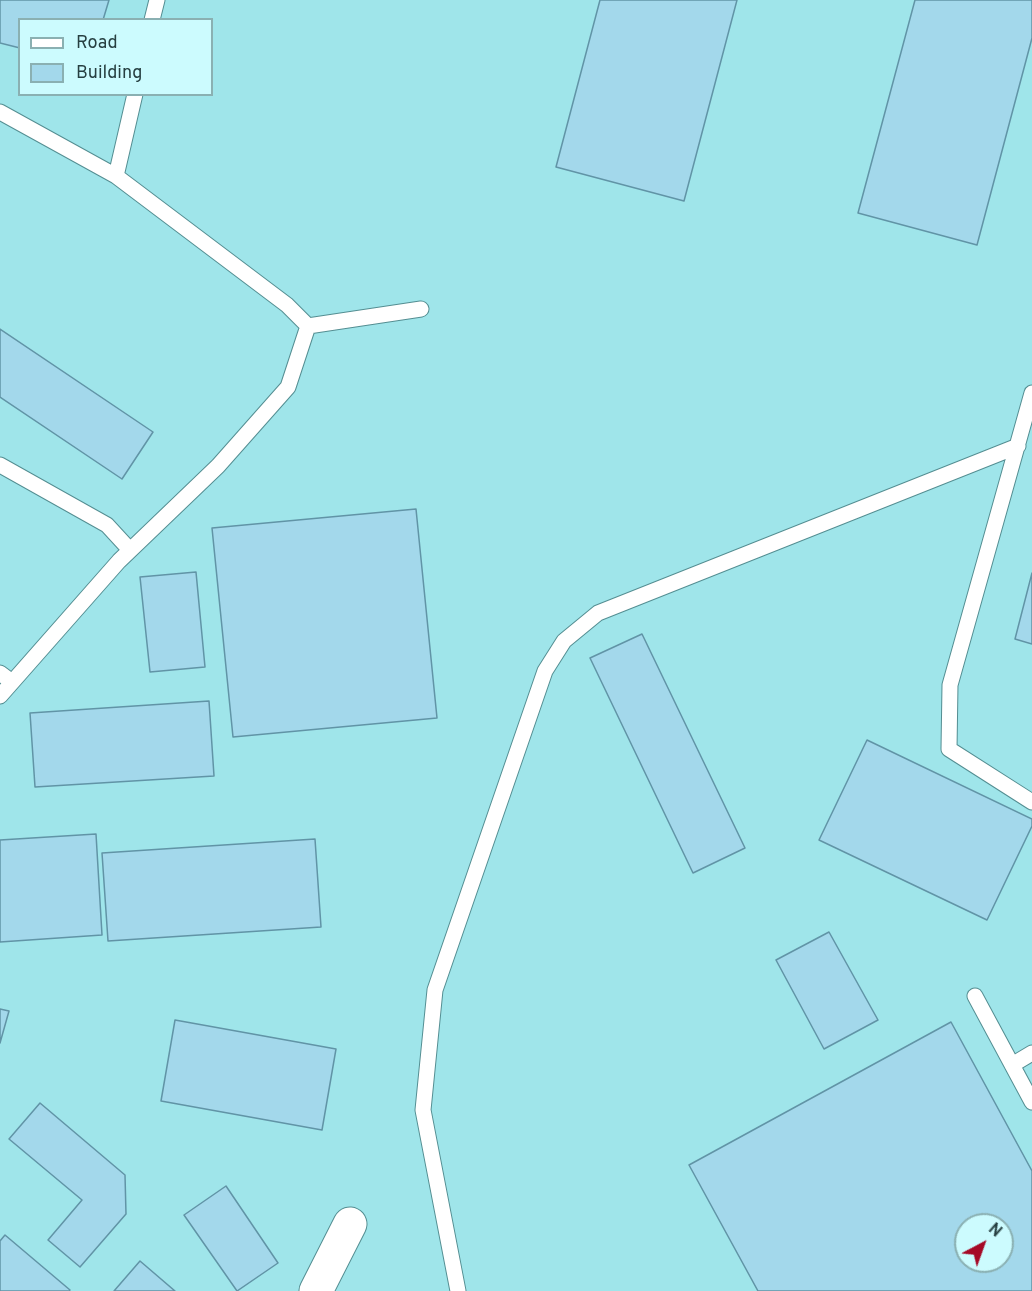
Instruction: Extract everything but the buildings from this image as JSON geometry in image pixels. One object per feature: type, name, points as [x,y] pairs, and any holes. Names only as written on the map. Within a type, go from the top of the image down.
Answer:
[{"type":"street","points":[[316,1291],[350,1224]]},
{"type":"lane","points":[[153,18],[157,0]]},
{"type":"lane","points":[[116,176],[135,96]]},
{"type":"lane","points":[[0,112],[116,176],[287,305],[308,326]]},
{"type":"lane","points":[[308,326],[421,309]]},
{"type":"lane","points":[[0,696],[6,678],[130,550],[218,466],[288,387],[308,326]]},
{"type":"lane","points":[[1032,393],[950,685],[949,749],[1032,802]]},
{"type":"lane","points":[[458,1291],[423,1110],[435,990],[545,671],[564,641],[598,613],[1018,446]]},
{"type":"lane","points":[[0,465],[107,525],[130,550]]},
{"type":"lane","points":[[975,996],[1032,1102]]},
{"type":"lane","points":[[1012,1065],[1032,1053]]},
{"type":"shaded area","points":[[0,0],[1032,0],[1032,1291],[0,1291]]}]
